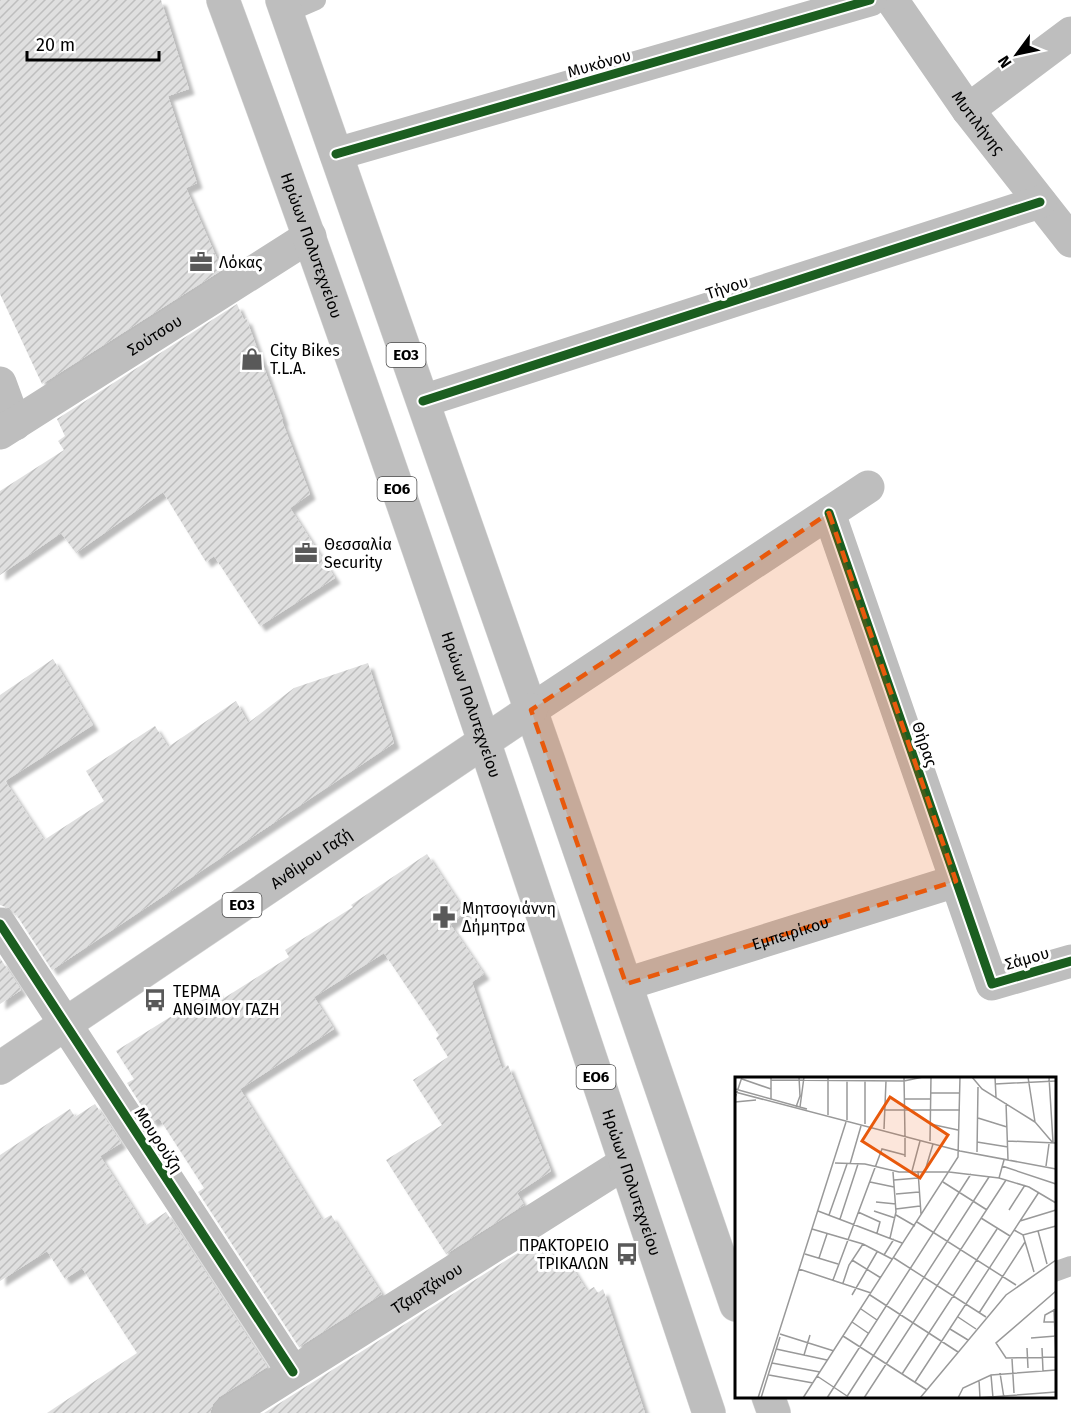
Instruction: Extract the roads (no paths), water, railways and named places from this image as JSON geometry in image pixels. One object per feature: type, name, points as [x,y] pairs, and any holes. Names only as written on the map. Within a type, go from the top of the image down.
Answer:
[{"type":"street","name":"Ηρώων Πολυτεχνείου","points":[[223,0],[310,236],[484,742],[709,1413]]},
{"type":"street","name":"Μυκόνου","points":[[336,154],[870,0]]},
{"type":"street","name":"Μυτιλήνης","points":[[892,0],[968,110],[1071,241]]},
{"type":"street","name":"ΕΟ3","points":[[284,7],[531,710]]},
{"type":"street","points":[[968,110],[1071,33]]},
{"type":"street","name":"Τήνου","points":[[423,401],[1040,202]]},
{"type":"street","name":"Σούτσου","points":[[8,428],[310,236]]},
{"type":"street","points":[[0,383],[8,428]]},
{"type":"street","points":[[735,1302],[531,710],[868,487]]},
{"type":"street","name":"Θήρας","points":[[829,513],[992,984]]},
{"type":"street","name":"Ανθίμου Γαζή","points":[[0,1068],[531,710]]},
{"type":"street","name":"Εμπειρίκου","points":[[626,984],[956,881]]},
{"type":"street","name":"Μουρούζη","points":[[0,924],[293,1372]]},
{"type":"street","name":"Σάμου","points":[[992,984],[1071,961]]},
{"type":"street","name":"Τζαρτζάνου","points":[[229,1413],[625,1163]]},
{"type":"street","points":[[769,1398],[774,1413]]},
{"type":"lane","points":[[284,7],[316,0]]},
{"type":"lane","points":[[1056,1271],[1071,1266]]},
{"type":"place","name":"Λόκας","points":[[201,262]]},
{"type":"place","name":"City Bikes T.L.A.","points":[[252,359]]},
{"type":"place","name":"Θεσσαλία Security","points":[[306,553]]},
{"type":"place","name":"Μητσογιάννη Δήμητρα","points":[[444,917]]},
{"type":"place","name":"ΤΕΡΜΑ ΑΝΘΙΜΟΥ ΓΑΖΗ","points":[[155,1000]]},
{"type":"place","name":"ΠΡΑΚΤΟΡΕΙΟ ΤΡΙΚΑΛΩΝ","points":[[627,1254]]}]
